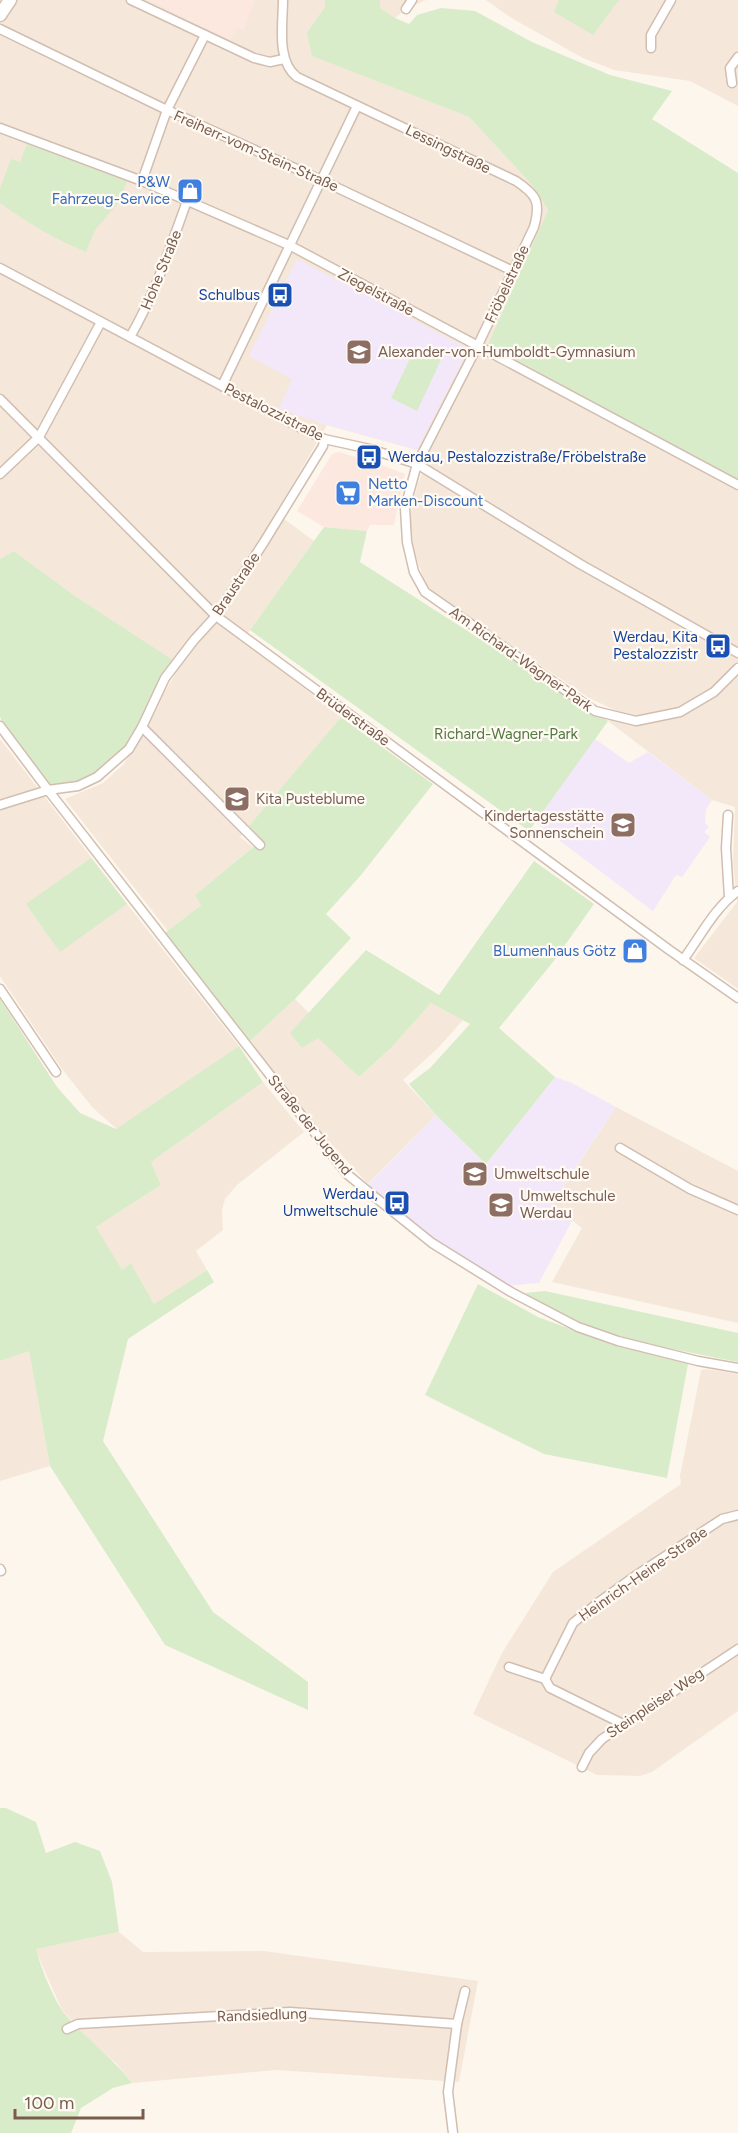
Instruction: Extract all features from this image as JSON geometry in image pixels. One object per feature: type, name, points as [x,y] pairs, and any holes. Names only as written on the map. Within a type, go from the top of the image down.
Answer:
[{"type":"street","points":[[0,15],[10,0]]},
{"type":"street","points":[[131,0],[254,58],[270,62],[284,59],[283,0]]},
{"type":"street","points":[[406,9],[412,0]]},
{"type":"street","points":[[651,48],[651,35],[671,0]]},
{"type":"street","name":"Freiherr-vom-Stein-Straße","points":[[0,29],[166,110],[513,271]]},
{"type":"street","points":[[142,181],[166,110],[205,35]]},
{"type":"street","points":[[732,83],[730,68],[738,57]]},
{"type":"street","name":"Lessingstraße","points":[[284,59],[290,72],[297,77],[516,181],[530,190],[535,198]]},
{"type":"street","points":[[222,386],[323,181],[357,106]]},
{"type":"street","name":"Ziegelstraße","points":[[0,128],[142,181],[291,246],[738,485]]},
{"type":"street","name":"Fröbelstraße","points":[[417,464],[477,347],[534,227],[538,210],[535,198]]},
{"type":"street","name":"Hohe Straße","points":[[130,337],[147,308],[160,278],[187,201]]},
{"type":"street","name":"Pestalozzistraße","points":[[0,268],[261,408],[324,439],[370,449],[417,464],[580,564],[738,653]]},
{"type":"street","points":[[0,474],[39,437],[101,322]]},
{"type":"street","name":"Brüderstraße","points":[[0,399],[216,616],[683,960],[738,998]]},
{"type":"street","name":"Braustraße","points":[[0,805],[48,790],[78,786],[97,777],[129,749],[165,678],[216,616],[323,446],[324,439]]},
{"type":"street","name":"Am Richard-Wagner-Park","points":[[417,464],[405,508],[407,542],[414,572],[425,592],[595,711],[636,721],[680,712],[714,692],[738,668]]},
{"type":"street","name":"Straße der Jugend","points":[[0,726],[347,1174],[432,1243],[511,1292],[578,1327],[618,1341],[664,1353],[738,1368]]},
{"type":"street","points":[[142,727],[260,845]]},
{"type":"street","points":[[728,815],[726,848],[729,897]]},
{"type":"street","points":[[683,960],[729,897],[738,891]]},
{"type":"street","points":[[0,989],[56,1072]]},
{"type":"street","points":[[620,1148],[690,1189],[738,1210]]},
{"type":"street","name":"Heinrich-Heine-Straße","points":[[545,1679],[573,1623],[638,1574],[722,1520],[738,1515]]},
{"type":"street","name":"Steinpleiser Weg","points":[[582,1767],[589,1753],[602,1739],[738,1648]]},
{"type":"street","points":[[509,1667],[545,1679],[550,1688],[623,1724]]},
{"type":"street","points":[[453,2133],[448,2092],[465,1991]]},
{"type":"street","name":"Randsiedlung","points":[[67,2029],[78,2024],[290,2012],[458,2024]]},
{"type":"shaded area","points":[[0,0],[426,0],[406,9],[395,18],[313,56],[469,117],[533,186],[548,210],[488,344],[738,482],[738,989],[694,958],[737,902],[733,861],[735,807],[712,800],[608,721],[617,711],[589,698],[445,601],[426,585],[411,543],[409,520],[418,483],[429,457],[417,450],[327,425],[276,513],[314,541],[243,640],[341,717],[240,837],[253,847],[195,895],[202,904],[168,931],[65,799],[103,783],[123,765],[149,725],[180,666],[75,596],[14,551],[0,559]]},
{"type":"shaded area","points":[[148,0],[254,0],[244,30],[236,28],[230,40]]},
{"type":"shaded area","points":[[486,0],[738,0],[738,106],[690,81],[614,70],[583,58],[513,19]]},
{"type":"shaded area","name":"Alexander-von-Humboldt-Gymnasium","points":[[297,259],[469,349],[417,450],[279,409],[292,379],[249,356]]},
{"type":"shaded area","points":[[339,452],[405,474],[394,525],[370,525],[367,531],[324,527],[297,511],[332,454]]},
{"type":"shaded area","points":[[0,739],[239,1046],[117,1129],[93,1108],[62,1069],[0,976]]},
{"type":"shaded area","name":"Kindertagesstätte Sonnenschein","points":[[595,739],[629,763],[648,752],[712,800],[706,809],[705,823],[709,827],[704,832],[710,837],[682,877],[676,875],[653,911],[535,822]]},
{"type":"shaded area","points":[[295,999],[309,1013],[291,1033],[302,1048],[318,1037],[359,1077],[391,1048],[431,1003],[463,1020],[439,1047],[403,1080],[436,1115],[368,1184],[317,1128],[250,1041]]},
{"type":"shaded area","name":"Umweltschule","points":[[555,1077],[572,1083],[616,1107],[552,1203],[573,1219],[539,1283],[505,1286],[438,1241],[368,1185],[436,1115],[486,1164]]},
{"type":"shaded area","points":[[263,1082],[304,1132],[237,1185],[225,1199],[222,1210],[223,1230],[196,1251],[207,1270],[154,1304],[131,1263],[122,1271],[96,1227],[161,1185],[151,1162]]},
{"type":"shaded area","points":[[616,1107],[738,1171],[738,1323],[552,1282],[582,1228],[552,1204]]},
{"type":"shaded area","points":[[29,1350],[50,1466],[0,1481],[0,1361]]},
{"type":"shaded area","points":[[701,1370],[738,1374],[738,1711],[652,1772],[640,1776],[597,1775],[473,1714],[502,1653],[553,1572],[681,1484],[680,1476]]},
{"type":"shaded area","points":[[119,1932],[143,1952],[264,1951],[478,1981],[459,2082],[276,2070],[132,2083],[117,2064],[86,2037],[62,2010],[35,1949]]},
{"type":"green space","points":[[325,0],[380,0],[380,8],[409,24],[417,15],[441,8],[475,11],[532,42],[610,75],[672,91],[652,119],[738,173],[738,482],[488,344],[548,210],[533,186],[469,117],[312,56],[307,33],[325,7]]},
{"type":"green space","points":[[559,0],[619,0],[593,35],[554,12]]},
{"type":"green space","points":[[27,144],[127,181],[119,202],[95,230],[86,252],[63,242],[0,203],[0,189],[11,159],[20,162]]},
{"type":"green space","points":[[415,348],[441,360],[417,411],[391,398]]},
{"type":"green space","name":"Richard-Wagner-Park","points":[[324,527],[367,531],[360,562],[608,721],[529,831],[250,630]]},
{"type":"green space","points":[[14,551],[75,596],[174,661],[129,749],[97,777],[48,790],[9,739],[0,717],[0,559]]},
{"type":"green space","points":[[341,717],[433,784],[361,875],[326,914],[351,938],[295,999],[250,1041],[165,933],[201,905],[195,895],[258,843],[249,826]]},
{"type":"green space","points":[[91,858],[127,904],[60,952],[26,904]]},
{"type":"green space","points":[[534,861],[594,904],[553,962],[499,1028],[555,1077],[486,1164],[436,1115],[409,1084],[430,1068],[470,1024],[431,1003],[391,1048],[359,1077],[318,1038],[302,1048],[290,1033],[366,950],[439,995]]},
{"type":"green space","points":[[0,999],[57,1087],[80,1113],[116,1129],[239,1046],[263,1082],[151,1162],[161,1185],[96,1227],[122,1270],[131,1263],[154,1304],[207,1270],[214,1282],[128,1339],[103,1441],[213,1612],[308,1682],[308,1710],[165,1645],[50,1466],[29,1351],[0,1361]]},
{"type":"green space","points":[[478,1284],[538,1317],[611,1344],[688,1364],[667,1478],[544,1454],[425,1395]]},
{"type":"green space","points":[[545,1291],[738,1333],[738,1362],[656,1345],[600,1330],[573,1320],[525,1293]]},
{"type":"green space","points":[[0,1808],[6,1808],[36,1822],[46,1853],[75,1842],[100,1851],[112,1882],[119,1932],[36,1949],[48,1982],[64,2013],[132,2083],[113,2088],[81,2108],[71,2133],[0,2133]]},
{"type":"place","name":"P&W Fahrzeug-Service","points":[[190,191]]},
{"type":"place","name":"Schulbus","points":[[280,295]]},
{"type":"place","name":"Alexander-von-Humboldt-Gymnasium","points":[[359,352]]},
{"type":"place","name":"Werdau, Pestalozzistraße/Fröbelstraße","points":[[369,457]]},
{"type":"place","name":"Netto Marken-Discount","points":[[348,493]]},
{"type":"place","name":"Werdau, Kita Pestalozzistr","points":[[718,646]]},
{"type":"place","name":"Kita Pusteblume","points":[[237,799]]},
{"type":"place","name":"Kindertagesstätte Sonnenschein","points":[[623,825]]},
{"type":"place","name":"BLumenhaus Götz","points":[[635,951]]},
{"type":"place","name":"Umweltschule","points":[[475,1174]]},
{"type":"place","name":"Werdau, Umweltschule","points":[[397,1203]]},
{"type":"place","name":"Umweltschule Werdau","points":[[501,1205]]}]
